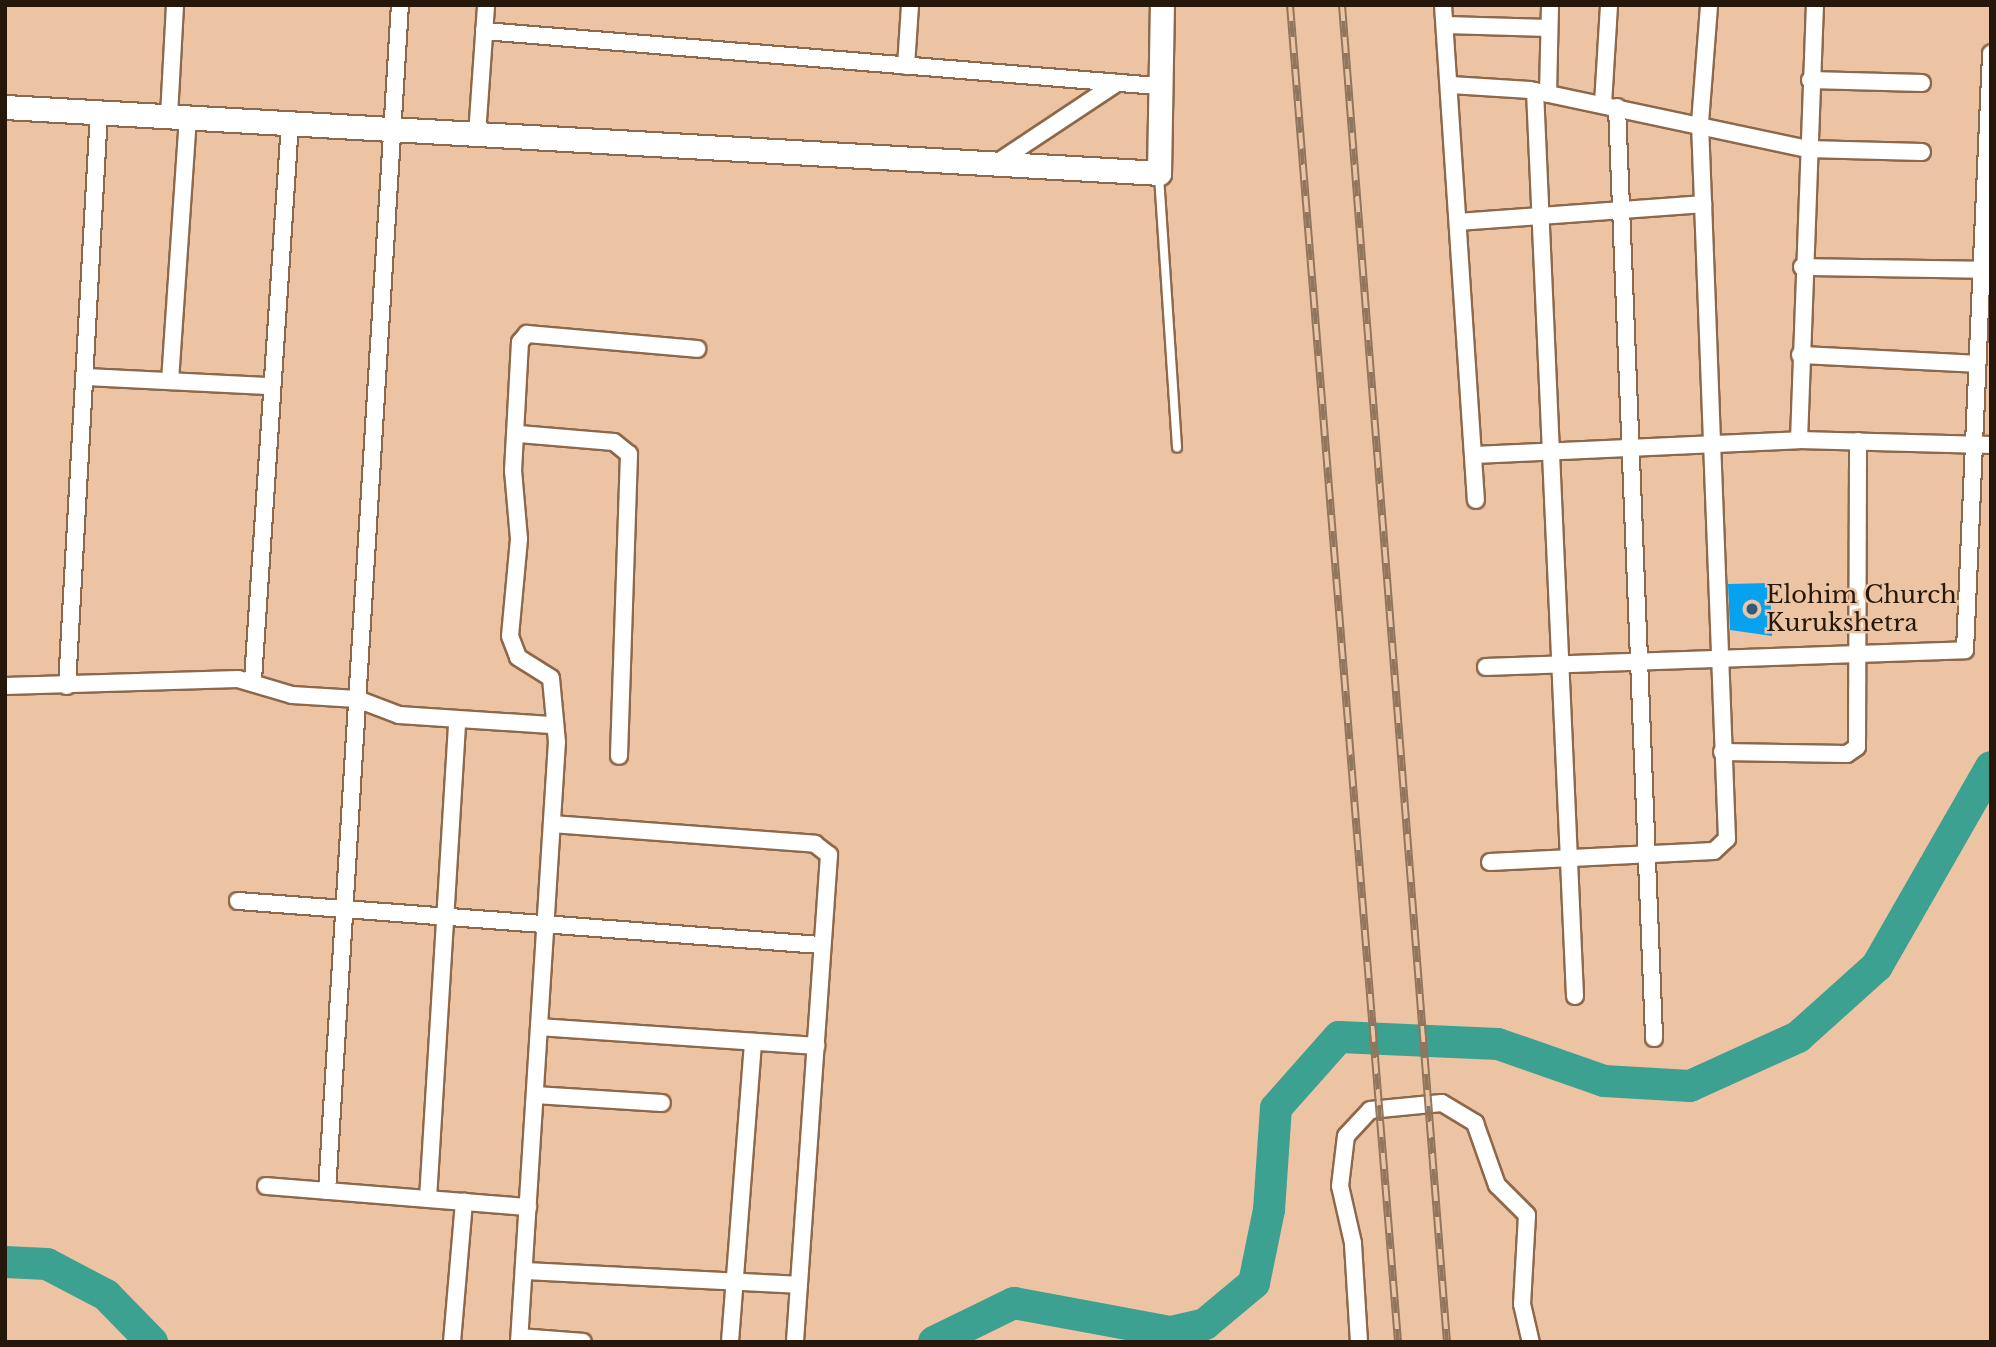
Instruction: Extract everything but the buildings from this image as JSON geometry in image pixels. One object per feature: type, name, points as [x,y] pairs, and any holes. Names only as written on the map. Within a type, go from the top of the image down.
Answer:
[{"type":"street","points":[[170,381],[179,117],[175,5]]},
{"type":"street","points":[[327,1191],[400,5]]},
{"type":"street","points":[[477,135],[486,5]]},
{"type":"street","points":[[906,66],[910,5]]},
{"type":"street","points":[[5,107],[1159,173],[1157,86],[1161,5]]},
{"type":"street","points":[[1443,5],[1451,85],[1476,500]]},
{"type":"street","points":[[1550,5],[1541,92],[1538,219],[1550,450],[1564,858],[1575,996]]},
{"type":"street","points":[[1609,5],[1610,105],[1631,447],[1654,1038]]},
{"type":"street","points":[[1490,862],[1645,854],[1725,846],[1716,662],[1700,123],[1709,5]]},
{"type":"street","points":[[1800,440],[1802,267],[1815,5]]},
{"type":"street","points":[[1445,25],[1549,28]]},
{"type":"street","points":[[484,31],[1157,86]]},
{"type":"street","points":[[1486,667],[1856,658],[1965,650],[1983,445],[1977,364],[1986,270],[1991,54]]},
{"type":"street","points":[[1810,79],[1922,83]]},
{"type":"street","points":[[995,164],[1117,83]]},
{"type":"street","points":[[1451,85],[1541,92],[1700,123],[1807,149],[1922,152]]},
{"type":"street","points":[[67,687],[99,112]]},
{"type":"street","points":[[253,680],[269,386],[290,123]]},
{"type":"street","points":[[1459,222],[1618,215],[1703,204]]},
{"type":"street","points":[[1802,267],[1986,270]]},
{"type":"street","points":[[583,1342],[520,1339],[557,742],[551,725],[551,678],[518,657],[510,636],[523,335],[697,349]]},
{"type":"street","points":[[1800,355],[1977,364]]},
{"type":"street","points":[[84,377],[269,386]]},
{"type":"street","points":[[519,434],[614,442],[629,454],[619,756]]},
{"type":"street","points":[[1474,455],[1800,440],[1983,445]]},
{"type":"street","points":[[1722,752],[1854,752],[1858,441]]},
{"type":"street","points":[[5,686],[67,687],[253,680],[292,695],[357,699],[399,715],[457,722],[551,725]]},
{"type":"street","points":[[428,1199],[457,722]]},
{"type":"street","points":[[552,824],[820,845],[829,864],[821,945],[817,1046],[795,1342]]},
{"type":"street","points":[[238,901],[445,914],[821,945]]},
{"type":"street","points":[[539,1027],[817,1046]]},
{"type":"street","points":[[730,1342],[753,1042]]},
{"type":"street","points":[[535,1095],[662,1103]]},
{"type":"street","points":[[1359,1342],[1353,1243],[1340,1186],[1346,1136],[1370,1110],[1442,1103],[1475,1123],[1497,1185],[1527,1215],[1522,1304],[1531,1342]]},
{"type":"street","points":[[266,1186],[528,1208]]},
{"type":"street","points":[[452,1342],[464,1202]]},
{"type":"street","points":[[524,1271],[733,1284],[799,1285]]},
{"type":"lane","points":[[1159,173],[1177,447]]},
{"type":"waterway","points":[[934,1342],[1014,1303],[1171,1332],[1205,1324],[1254,1283],[1269,1210],[1276,1108],[1339,1037],[1498,1044],[1604,1081],[1690,1086],[1798,1037],[1877,966],[1991,767]]},
{"type":"waterway","points":[[5,1262],[47,1264],[106,1295],[152,1342]]},
{"type":"railway","points":[[1290,5],[1398,1342]]},
{"type":"railway","points":[[1342,5],[1447,1342]]},
{"type":"place","name":"Elohim Church Kurukshetra","points":[[1752,609]]}]
